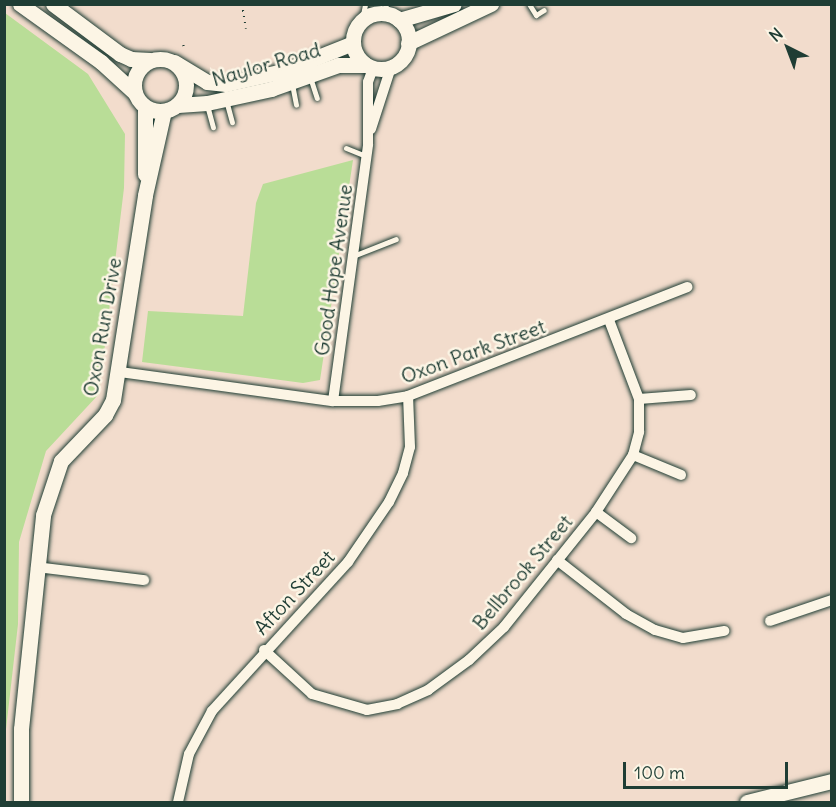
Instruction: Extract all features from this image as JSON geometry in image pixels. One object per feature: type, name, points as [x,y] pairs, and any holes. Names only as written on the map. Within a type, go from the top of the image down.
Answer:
[{"type":"main road","points":[[20,4],[101,62],[135,93],[145,107],[171,108],[187,82],[174,62],[131,59],[120,54],[53,4]]},
{"type":"main road","points":[[454,4],[370,15],[362,20],[353,43],[355,51],[370,66],[391,67],[403,57],[408,43],[491,4]]},
{"type":"main road","points":[[391,13],[408,43]]},
{"type":"main road","name":"Naylor Road","points":[[174,62],[207,82],[226,84],[283,71],[353,43]]},
{"type":"main road","points":[[135,93],[135,77],[150,60]]},
{"type":"main road","name":"Naylor Road","points":[[171,108],[207,104],[292,82],[338,65],[370,66]]},
{"type":"main road","name":"Oxon Run Drive","points":[[21,802],[21,729],[42,515],[56,471],[72,446],[107,412],[120,372],[145,195],[145,107]]},
{"type":"main road","name":"Oxon Run Drive","points":[[145,195],[171,108]]},
{"type":"main road","points":[[747,802],[831,781]]},
{"type":"street","name":"Good Hope Avenue","points":[[368,144],[370,66]]},
{"type":"street","name":"Good Hope Avenue","points":[[333,401],[368,144],[391,67]]},
{"type":"street","name":"Oxon Park Street","points":[[120,372],[333,401],[369,401],[408,396],[609,320],[687,287]]},
{"type":"street","name":"Bellbrook Street","points":[[264,650],[304,689],[323,699],[367,710],[397,704],[428,690],[469,660],[504,627],[596,512],[633,455],[639,432],[639,399],[609,320]]},
{"type":"street","name":"Afton Street","points":[[178,802],[183,774],[199,731],[231,686],[363,544],[389,502],[404,473],[410,447],[411,409],[408,396]]},
{"type":"street","points":[[639,399],[691,396]]},
{"type":"street","points":[[633,455],[681,475]]},
{"type":"street","points":[[596,512],[631,538]]},
{"type":"street","points":[[557,560],[626,614],[655,630],[683,638],[724,631]]},
{"type":"street","points":[[36,567],[144,580]]},
{"type":"street","points":[[770,621],[831,600]]},
{"type":"lane","points":[[362,20],[365,4]]},
{"type":"lane","points":[[529,4],[536,15],[544,10]]},
{"type":"lane","points":[[309,75],[317,98]]},
{"type":"lane","points":[[292,82],[296,105]]},
{"type":"lane","points":[[226,99],[232,122]]},
{"type":"lane","points":[[207,104],[213,127]]},
{"type":"lane","points":[[346,148],[366,156]]},
{"type":"lane","points":[[353,256],[396,239]]},
{"type":"path","points":[[242,4],[246,29]]},
{"type":"green space","points":[[5,13],[88,74],[125,134],[124,188],[99,394],[46,451],[19,542],[18,624],[5,738]]},
{"type":"green space","points":[[353,160],[320,380],[303,383],[142,362],[148,311],[243,316],[256,203],[263,184]]}]
